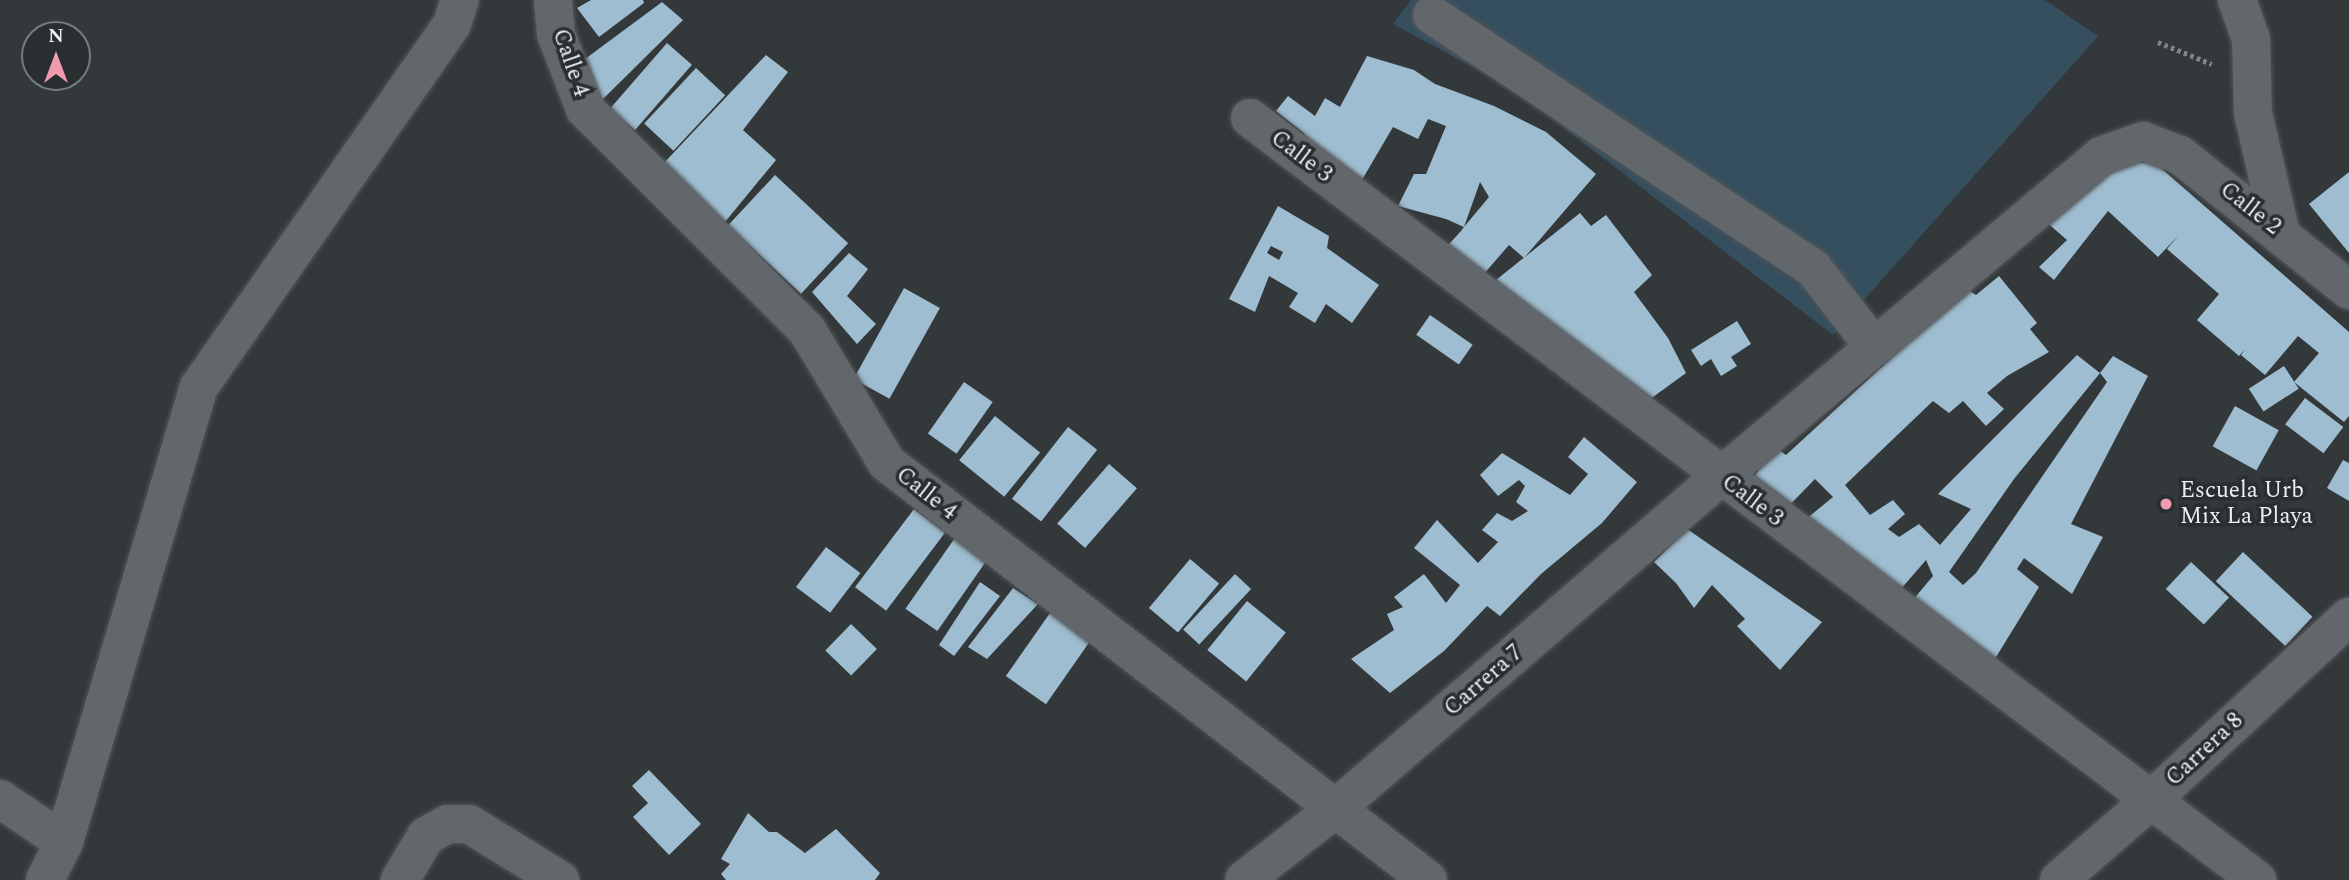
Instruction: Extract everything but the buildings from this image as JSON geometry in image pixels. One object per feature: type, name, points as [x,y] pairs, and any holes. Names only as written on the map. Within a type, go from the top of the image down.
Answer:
[{"type":"street","points":[[45,880],[64,842],[199,387],[452,24],[460,0]]},
{"type":"street","name":"Calle 4","points":[[553,0],[556,34],[585,108],[807,330],[887,463],[1427,880]]},
{"type":"street","points":[[2237,0],[2252,39],[2253,113],[2281,234]]},
{"type":"street","points":[[1432,15],[1813,268],[1874,347]]},
{"type":"street","name":"Calle 3","points":[[1250,118],[1720,477],[2257,880]]},
{"type":"street","name":"Carrera 7","points":[[1244,880],[1335,809],[1720,477],[2101,156],[2143,141]]},
{"type":"street","name":"Calle 2","points":[[2143,141],[2180,155],[2349,290]]},
{"type":"street","name":"Carrera 8","points":[[2059,880],[2341,637]]},
{"type":"street","points":[[0,799],[64,842]]},
{"type":"street","points":[[400,880],[426,836],[448,824],[468,824],[560,880]]},
{"type":"path","points":[[2158,41],[2253,77]]},
{"type":"shaded area","points":[[1411,0],[2045,0],[2098,36],[1833,335],[1512,88],[1393,24]]},
{"type":"place","name":"Escuela Urb Mix La Playa","points":[[2166,504]]}]
